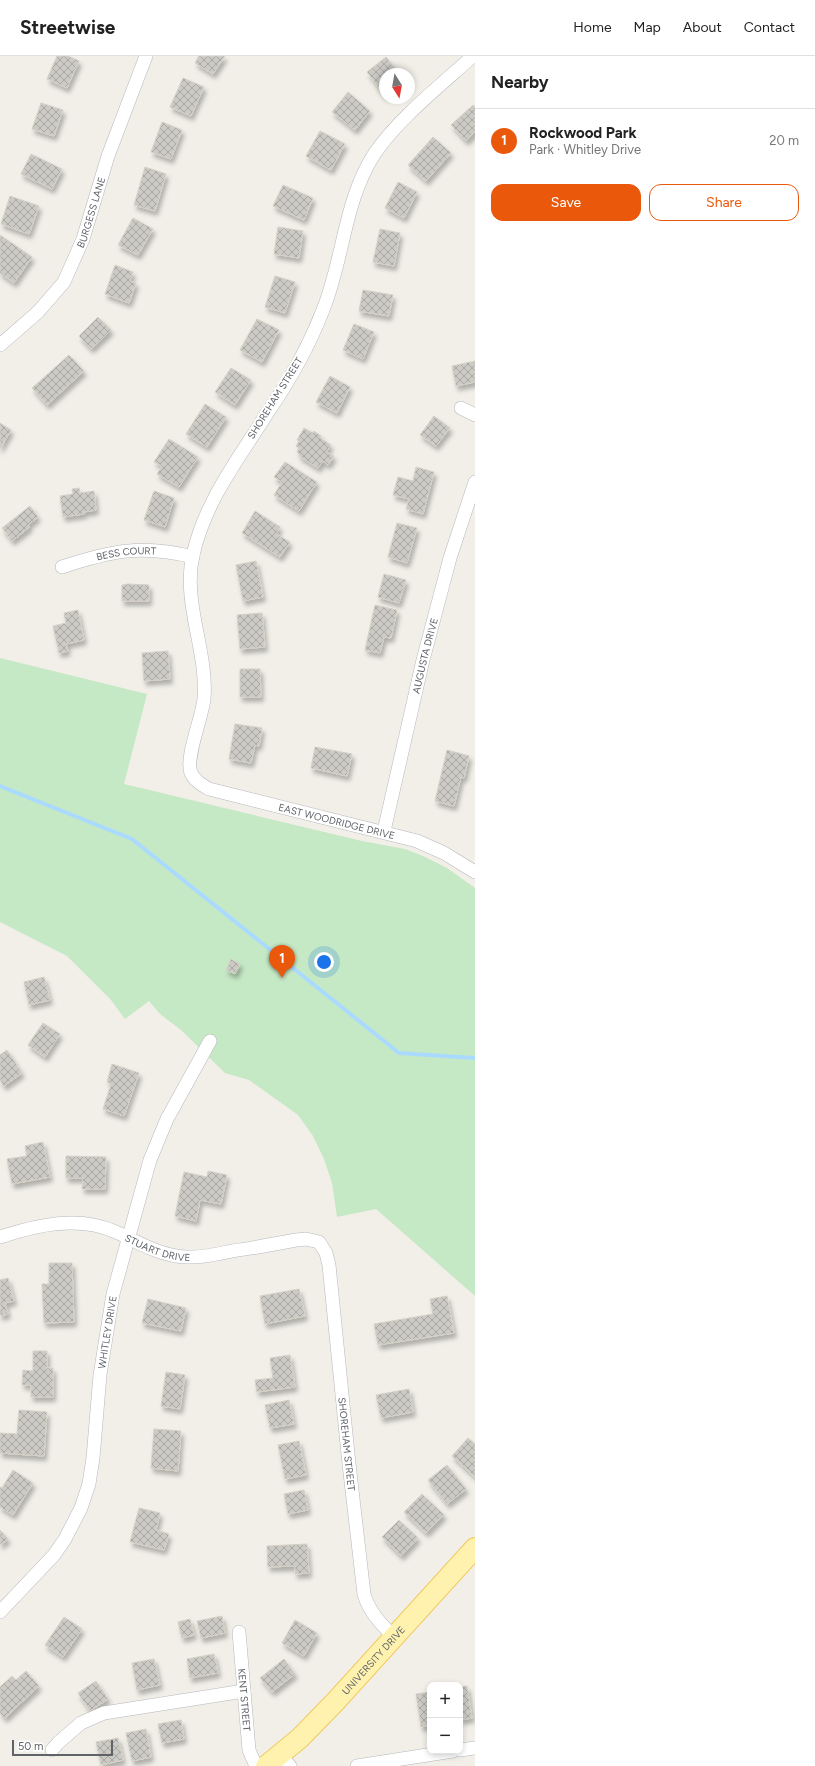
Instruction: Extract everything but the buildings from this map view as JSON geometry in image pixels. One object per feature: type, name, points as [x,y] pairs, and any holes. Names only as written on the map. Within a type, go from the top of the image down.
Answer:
[{"type":"main road","name":"UNIVERSITY DRIVE","points":[[278,1762],[394,1637],[473,1555]]},
{"type":"street","name":"BURGESS LANE","points":[[0,345],[38,312],[64,282],[83,239],[108,156],[146,56]]},
{"type":"street","name":"SHOREHAM STREET","points":[[195,778],[191,772],[190,758],[200,725],[204,700],[204,676],[201,646],[192,606],[192,557],[208,510],[228,473],[289,380],[308,346],[324,308],[350,206],[359,182],[369,162],[386,139],[400,124],[473,56]]},
{"type":"street","points":[[461,408],[475,415]]},
{"type":"street","name":"AUGUSTA DRIVE","points":[[384,831],[424,653],[450,558],[475,482]]},
{"type":"street","name":"BESS COURT","points":[[62,567],[95,556],[127,550],[162,551],[192,557]]},
{"type":"street","name":"EAST WOODRIDGE DRIVE","points":[[195,778],[200,784],[210,789],[384,831],[417,841],[444,853],[475,872]]},
{"type":"street","name":"WHITLEY DRIVE","points":[[0,1612],[54,1555],[65,1539],[81,1508],[89,1484],[93,1458],[100,1375],[113,1294],[150,1160],[166,1119],[210,1041]]},
{"type":"street","name":"STUART DRIVE","points":[[0,1237],[37,1226],[65,1223],[92,1225],[115,1232],[151,1249],[167,1254],[187,1257],[215,1254],[296,1240],[306,1239],[320,1242]]},
{"type":"street","name":"SHOREHAM STREET","points":[[320,1242],[326,1254],[329,1265],[364,1594],[367,1605],[394,1637]]},
{"type":"street","name":"KENT STREET","points":[[239,1632],[249,1750],[256,1766]]},
{"type":"street","points":[[52,1750],[81,1723],[104,1713],[244,1691]]},
{"type":"street","points":[[463,1750],[475,1748]]},
{"type":"street","points":[[357,1766],[434,1754]]},
{"type":"green space","points":[[0,658],[147,694],[124,784],[362,841],[405,849],[447,868],[475,888],[475,1296],[376,1209],[337,1217],[332,1183],[324,1159],[313,1136],[298,1115],[249,1080],[225,1073],[181,1030],[160,1014],[149,1001],[125,1019],[111,1000],[67,956],[0,922]]},
{"type":"waterway","points":[[0,786],[132,839],[399,1053],[475,1058]]},
{"type":"place","name":"Rockwood Park","points":[[282,978]]}]
